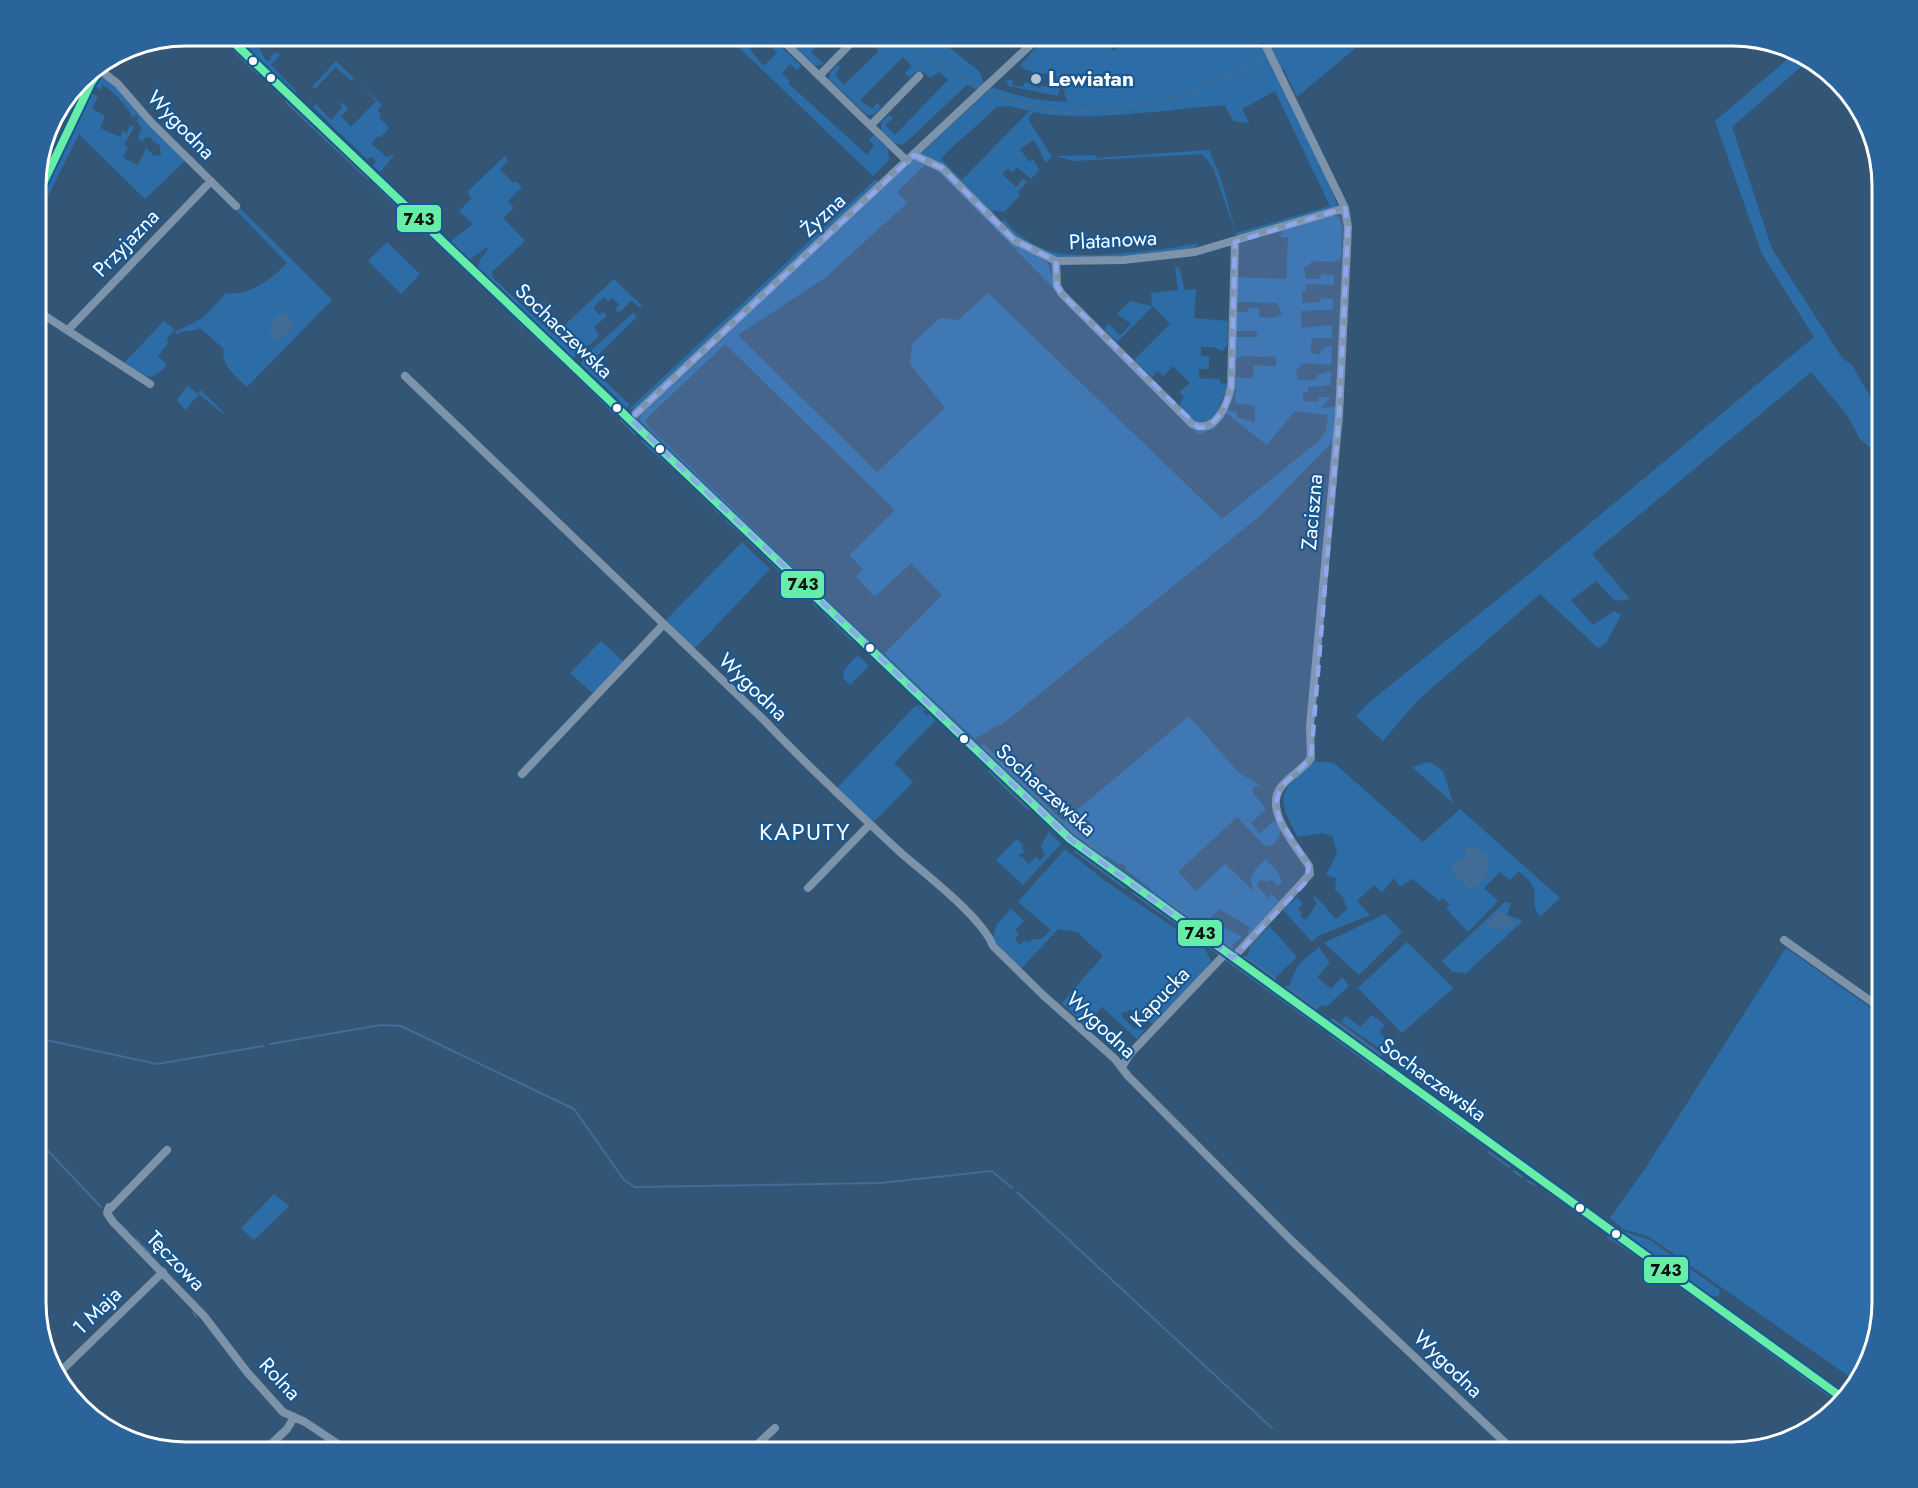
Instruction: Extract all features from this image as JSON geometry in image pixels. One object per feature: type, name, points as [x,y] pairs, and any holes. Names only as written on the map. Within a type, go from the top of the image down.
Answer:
[{"type":"main road","points":[[47,174],[91,84]]},
{"type":"street","name":"Platanowa","points":[[788,46],[871,126],[911,158],[942,168],[1014,240],[1056,261],[1132,259],[1195,252],[1345,208]]},
{"type":"street","points":[[819,76],[848,46]]},
{"type":"street","name":"Żyzna","points":[[630,419],[1030,46]]},
{"type":"street","name":"Zaciszna","points":[[1229,955],[1310,874],[1309,866],[1279,818],[1276,804],[1280,788],[1311,759],[1310,726],[1339,415],[1348,227],[1345,208],[1266,46]]},
{"type":"street","name":"Sochaczewska","points":[[239,48],[1070,839],[1837,1394]]},
{"type":"street","name":"Wygodna","points":[[107,71],[236,206]]},
{"type":"street","points":[[871,126],[919,76]]},
{"type":"street","name":"Przyjazna","points":[[68,330],[211,181]]},
{"type":"street","points":[[1056,261],[1057,286],[1062,294],[1192,424],[1206,427],[1211,425],[1224,410],[1231,387],[1235,242]]},
{"type":"street","points":[[47,317],[150,384]]},
{"type":"street","name":"Wygodna","points":[[405,376],[870,824],[957,904],[989,936],[993,946],[1122,1067],[1292,1241],[1504,1442]]},
{"type":"street","points":[[522,774],[663,625]]},
{"type":"street","points":[[808,888],[870,824]]},
{"type":"street","points":[[1784,940],[1872,1002]]},
{"type":"street","name":"Kapucka","points":[[1122,1067],[1130,1054],[1229,955]]},
{"type":"street","name":"Tęczowa","points":[[167,1149],[108,1210],[113,1222],[204,1316],[222,1340]]},
{"type":"street","name":"1 Maja","points":[[63,1369],[163,1272]]},
{"type":"street","name":"Rolna","points":[[222,1340],[247,1372],[293,1419],[305,1422],[335,1442]]},
{"type":"street","points":[[273,1442],[287,1429],[293,1419]]},
{"type":"street","points":[[760,1442],[775,1428]]},
{"type":"highlighted area","points":[[914,155],[942,168],[1014,240],[1056,261],[1057,286],[1062,294],[1199,428],[1211,425],[1224,409],[1231,387],[1235,242],[1345,208],[1348,227],[1339,415],[1311,758],[1280,788],[1276,804],[1279,818],[1309,866],[1305,883],[1233,958],[1070,839],[630,419]]},
{"type":"shaded area","points":[[250,46],[258,46],[266,61],[271,60],[270,56],[278,52],[280,55],[271,65],[296,91],[294,95],[251,50]]},
{"type":"shaded area","points":[[737,46],[754,46],[750,49],[762,65],[777,53],[771,46],[780,46],[801,66],[797,70],[790,64],[782,73],[790,81],[788,83],[867,155],[874,145],[869,140],[874,135],[888,149],[889,160],[873,176]]},
{"type":"shaded area","points":[[794,46],[814,46],[815,48],[811,52],[824,64],[815,66]]},
{"type":"shaded area","points":[[874,46],[945,46],[979,71],[984,84],[977,90],[967,85],[903,145],[894,143],[881,130],[881,122],[889,115],[893,118],[885,125],[895,135],[948,80],[939,72],[930,78],[925,73],[916,71],[910,78],[905,73],[912,66],[903,57],[860,100],[872,109],[877,103],[881,107],[874,115],[867,115],[829,79],[830,72],[837,65],[840,68],[835,75],[844,85],[879,51]]},
{"type":"shaded area","points":[[1038,46],[1109,46],[1114,51],[1119,46],[1263,46],[1329,183],[1338,207],[1237,237],[1213,167],[1202,154],[1074,161],[1055,156],[1095,155],[1096,158],[1209,150],[1222,182],[1236,233],[1330,206],[1275,91],[1242,109],[1249,123],[1233,121],[1225,105],[1102,116],[1033,112],[1028,119],[1052,157],[1046,163],[1034,140],[1020,149],[1029,162],[1033,159],[1039,170],[1031,179],[1017,167],[1012,172],[1008,169],[1002,174],[1016,187],[1023,179],[1027,182],[1018,192],[1020,195],[1004,212],[994,210],[992,214],[920,154],[992,87],[1029,98],[1067,102],[1061,82],[1058,96],[1009,86],[1006,81],[1013,79],[1012,85],[1023,87],[1025,82],[1040,88],[1041,86],[1055,87],[1057,76],[1025,70],[1020,65]],"holes":[[[1009,106],[1029,111],[962,180],[941,159],[996,107]]]},
{"type":"shaded area","points":[[1269,46],[1358,46],[1297,97],[1284,69],[1281,70]]},
{"type":"shaded area","points":[[1788,59],[1802,66],[1732,127],[1772,249],[1842,358],[1852,365],[1872,400],[1872,449],[1860,439],[1847,415],[1811,372],[1592,554],[1630,599],[1615,601],[1596,581],[1571,600],[1593,625],[1614,611],[1621,615],[1606,643],[1598,648],[1540,594],[1417,701],[1383,741],[1356,716],[1372,700],[1534,570],[1814,337],[1762,254],[1715,121]]},
{"type":"shaded area","points":[[336,61],[354,78],[351,81],[336,67],[315,89],[312,87]]},
{"type":"shaded area","points":[[103,75],[162,130],[332,300],[247,387],[227,365],[223,355],[224,349],[200,328],[177,334],[175,332],[203,318],[226,293],[251,289],[274,275],[287,263],[187,159],[145,199],[79,134],[47,198],[47,186],[91,93],[98,96],[92,109],[105,116],[100,128],[120,137],[123,131],[127,133],[130,125],[134,127],[124,145],[128,147],[123,158],[138,165],[146,148],[143,144],[154,156],[161,155],[160,146],[149,137],[145,137],[142,142],[138,137],[142,128],[136,121],[139,117],[136,115],[133,118],[120,99],[103,85],[100,90],[96,87],[99,77]]},
{"type":"shaded area","points":[[356,81],[382,105],[377,110],[381,114],[379,117],[389,128],[371,144],[387,157],[395,154],[380,172],[373,166],[376,161],[372,157],[367,159],[313,107],[316,104],[331,120],[342,108],[340,101],[348,109],[341,116],[351,127],[376,101]]},
{"type":"shaded area","points":[[505,156],[508,161],[500,169],[513,183],[516,181],[522,187],[508,201],[514,208],[503,218],[525,241],[492,272],[493,278],[554,335],[614,279],[642,306],[640,308],[632,300],[619,313],[615,309],[619,305],[613,298],[608,301],[604,297],[593,308],[599,315],[603,312],[607,316],[594,327],[599,336],[575,357],[570,357],[478,269],[480,260],[488,249],[486,248],[470,259],[451,241],[473,224],[459,211],[472,198],[467,192]]},
{"type":"shaded area","points":[[917,159],[926,164],[897,192],[907,203],[826,277],[738,335],[877,472],[945,408],[910,364],[912,344],[940,318],[958,320],[988,293],[1222,519],[1320,440],[1326,430],[1328,415],[1295,411],[1267,445],[1226,413],[1214,429],[1200,434],[1195,432],[939,172],[928,165],[940,172],[1015,243],[1048,263],[1056,290],[1191,426],[1200,431],[1209,429],[1228,410],[1237,412],[1237,417],[1255,422],[1255,406],[1235,403],[1236,377],[1253,378],[1253,365],[1276,366],[1276,357],[1244,356],[1236,359],[1236,337],[1257,337],[1257,331],[1236,331],[1237,312],[1247,312],[1248,308],[1259,309],[1259,317],[1273,318],[1282,314],[1277,303],[1237,302],[1237,277],[1286,279],[1288,237],[1279,237],[1283,230],[1331,215],[1339,217],[1342,228],[1341,258],[1334,262],[1311,261],[1311,264],[1304,267],[1306,279],[1320,279],[1321,274],[1334,275],[1334,285],[1306,284],[1306,290],[1302,292],[1302,303],[1320,302],[1321,298],[1333,299],[1333,310],[1301,311],[1301,328],[1332,325],[1332,338],[1312,338],[1310,353],[1321,354],[1321,350],[1332,345],[1331,365],[1304,363],[1296,370],[1298,380],[1316,380],[1317,375],[1331,371],[1331,385],[1308,387],[1308,392],[1303,393],[1303,401],[1318,402],[1319,397],[1330,397],[1321,409],[1337,406],[1336,438],[1261,515],[1000,726],[998,725],[975,739],[884,654],[942,595],[911,563],[875,597],[856,577],[863,569],[849,555],[895,510],[725,344],[645,420],[648,426],[783,557],[640,420],[641,415],[727,335],[726,332],[909,163]]},
{"type":"shaded area","points":[[876,179],[879,182],[635,410],[629,409]]},
{"type":"shaded area","points":[[1004,218],[1027,240],[1057,253],[1071,255],[1148,251],[1199,243],[1195,248],[1106,258],[1056,258],[1016,238],[1002,223]]},
{"type":"shaded area","points":[[387,242],[420,274],[401,294],[368,261]]},
{"type":"shaded area","points":[[1175,267],[1179,267],[1185,290],[1196,289],[1194,318],[1228,321],[1227,346],[1222,351],[1214,347],[1201,347],[1201,356],[1209,356],[1209,369],[1199,369],[1199,378],[1219,379],[1220,376],[1220,383],[1226,384],[1227,388],[1216,416],[1207,424],[1197,424],[1179,406],[1184,397],[1179,392],[1190,383],[1173,366],[1163,376],[1158,371],[1152,377],[1134,360],[1170,324],[1153,306],[1117,342],[1104,329],[1109,323],[1120,336],[1131,324],[1117,314],[1130,301],[1152,306],[1151,293],[1178,290]]},
{"type":"shaded area","points":[[280,313],[288,314],[295,326],[279,341],[271,335],[270,324]]},
{"type":"shaded area","points":[[633,313],[637,317],[588,365],[630,405],[627,408],[581,364],[586,355]]},
{"type":"shaded area","points":[[164,321],[175,330],[166,339],[169,342],[158,356],[167,365],[155,375],[146,377],[123,364]]},
{"type":"shaded area","points":[[188,385],[197,394],[201,390],[224,413],[199,394],[185,410],[177,400]]},
{"type":"shaded area","points":[[742,542],[770,569],[694,649],[665,621]]},
{"type":"shaded area","points":[[601,641],[625,663],[595,695],[570,673]]},
{"type":"shaded area","points":[[858,655],[869,666],[850,685],[843,678],[844,670]]},
{"type":"shaded area","points":[[916,705],[934,722],[894,763],[913,782],[874,822],[837,788]]},
{"type":"shaded area","points":[[1189,716],[1239,773],[1261,786],[1253,787],[1253,793],[1266,809],[1251,823],[1260,834],[1273,821],[1277,822],[1280,829],[1279,837],[1272,846],[1264,845],[1237,817],[1178,872],[1196,891],[1225,864],[1254,891],[1250,880],[1255,870],[1266,859],[1278,872],[1282,881],[1278,886],[1271,879],[1268,882],[1261,880],[1256,885],[1268,898],[1272,894],[1279,901],[1249,934],[1247,932],[1251,928],[1219,909],[1209,919],[1242,937],[1230,947],[1206,929],[1208,927],[1204,920],[1197,927],[1150,893],[1152,890],[1125,869],[1122,863],[1119,865],[1063,822]]},
{"type":"shaded area","points":[[1314,761],[1334,763],[1423,842],[1460,809],[1560,898],[1540,917],[1534,904],[1534,891],[1528,879],[1519,871],[1510,880],[1500,872],[1484,888],[1498,901],[1468,932],[1446,908],[1450,905],[1443,898],[1439,901],[1413,879],[1400,887],[1394,878],[1382,893],[1374,885],[1357,901],[1370,915],[1318,936],[1312,942],[1283,910],[1297,897],[1303,904],[1298,909],[1302,913],[1300,916],[1306,920],[1317,903],[1313,898],[1315,896],[1336,919],[1347,909],[1343,897],[1335,890],[1336,878],[1326,875],[1337,853],[1333,837],[1323,833],[1298,837],[1285,811],[1284,794],[1294,780]]},
{"type":"shaded area","points":[[1430,762],[1443,771],[1453,803],[1412,767]]},
{"type":"shaded area","points":[[1049,832],[1061,844],[1023,885],[996,860],[1017,839],[1023,845],[1022,850],[1026,851],[1018,856],[1029,864],[1036,857],[1040,861],[1045,855],[1041,846]]},
{"type":"shaded area","points":[[1467,847],[1476,848],[1488,857],[1486,876],[1473,889],[1467,888],[1451,869],[1455,862],[1467,856],[1465,849]]},
{"type":"shaded area","points":[[1065,849],[1104,880],[1204,948],[1213,964],[1152,1024],[1138,1011],[1135,1013],[1130,1009],[1126,1013],[1124,1011],[1121,1016],[1135,1029],[1140,1027],[1144,1031],[1137,1039],[1102,1007],[1085,1025],[1062,1003],[1103,956],[1077,932],[1058,929],[1020,970],[993,939],[996,925],[1011,909],[1024,921],[1015,930],[1019,934],[1015,939],[1020,945],[1025,940],[1029,943],[1033,939],[1042,939],[1051,930],[1018,902]]},
{"type":"shaded area","points":[[1505,902],[1511,903],[1507,915],[1499,911],[1515,924],[1510,916],[1523,921],[1466,973],[1453,972],[1442,961]]},
{"type":"shaded area","points":[[1499,911],[1510,916],[1515,924],[1501,930],[1485,926]]},
{"type":"shaded area","points":[[1385,914],[1402,932],[1359,975],[1324,943]]},
{"type":"shaded area","points":[[1269,926],[1297,957],[1275,978],[1247,958],[1250,946]]},
{"type":"shaded area","points":[[1407,942],[1453,988],[1402,1033],[1358,988]]},
{"type":"shaded area","points":[[1319,947],[1330,963],[1317,977],[1331,989],[1342,977],[1349,986],[1327,1006],[1317,1008],[1288,988],[1298,965]]},
{"type":"shaded area","points":[[1786,948],[1872,1009],[1872,1302],[1867,1338],[1850,1377],[1648,1236],[1625,1230],[1610,1218],[1645,1169]]},
{"type":"shaded area","points":[[1372,1015],[1385,1025],[1380,1032],[1389,1044],[1382,1050],[1341,1022],[1346,1016],[1360,1027]]},
{"type":"shaded area","points":[[274,1194],[289,1206],[254,1240],[241,1228]]},
{"type":"shaded area","points":[[1619,1230],[1650,1240],[1720,1290],[1719,1296],[1709,1296]]},
{"type":"waterway","points":[[908,46],[981,87]]},
{"type":"waterway","points":[[1276,53],[1282,49]]},
{"type":"waterway","points":[[235,52],[258,74]]},
{"type":"waterway","points":[[986,90],[997,97],[1063,113],[1124,107],[1186,95],[1266,58]]},
{"type":"waterway","points":[[276,90],[280,94]]},
{"type":"waterway","points":[[49,159],[82,93]]},
{"type":"waterway","points":[[286,102],[368,179]]},
{"type":"waterway","points":[[375,185],[505,307]]},
{"type":"waterway","points":[[452,242],[470,259]]},
{"type":"waterway","points":[[479,268],[516,302]]},
{"type":"waterway","points":[[511,313],[523,326]]},
{"type":"waterway","points":[[535,337],[577,376]]},
{"type":"waterway","points":[[586,385],[614,413]]},
{"type":"waterway","points":[[621,420],[635,434]]},
{"type":"waterway","points":[[642,441],[674,469]]},
{"type":"waterway","points":[[681,475],[719,513]]},
{"type":"waterway","points":[[727,521],[742,534]]},
{"type":"waterway","points":[[747,539],[756,548]]},
{"type":"waterway","points":[[764,555],[795,586]]},
{"type":"waterway","points":[[799,590],[806,597]]},
{"type":"waterway","points":[[813,603],[816,606]]},
{"type":"waterway","points":[[825,614],[852,640]]},
{"type":"waterway","points":[[919,706],[924,710]]},
{"type":"waterway","points":[[929,715],[934,721]]},
{"type":"waterway","points":[[983,749],[1058,822],[1101,856]]},
{"type":"waterway","points":[[989,771],[1028,809]]},
{"type":"waterway","points":[[1075,851],[1125,888]]},
{"type":"waterway","points":[[1133,893],[1220,955]]},
{"type":"waterway","points":[[1168,905],[1189,919]]},
{"type":"waterway","points":[[1197,925],[1229,948]]},
{"type":"waterway","points":[[1225,959],[1323,1029]]},
{"type":"waterway","points":[[1245,960],[1272,979]]},
{"type":"waterway","points":[[1287,990],[1313,1009]]},
{"type":"waterway","points":[[1333,1023],[1378,1056]]},
{"type":"waterway","points":[[270,1044],[381,1025],[401,1026],[574,1109],[624,1180],[635,1187],[880,1183],[992,1171],[1012,1188]]},
{"type":"waterway","points":[[1330,1035],[1383,1073]]},
{"type":"waterway","points":[[47,1040],[157,1064],[263,1046]]},
{"type":"waterway","points":[[1390,1077],[1405,1088]]},
{"type":"waterway","points":[[1414,1095],[1466,1133]]},
{"type":"waterway","points":[[47,1150],[101,1207]]},
{"type":"waterway","points":[[1489,1152],[1509,1167]]},
{"type":"waterway","points":[[1514,1171],[1522,1177]]},
{"type":"waterway","points":[[1528,1181],[1534,1185]]},
{"type":"waterway","points":[[1017,1192],[1272,1428]]},
{"type":"waterway","points":[[121,1225],[128,1231]]},
{"type":"waterway","points":[[1608,1237],[1633,1253]]},
{"type":"waterway","points":[[136,1239],[151,1254]]},
{"type":"waterway","points":[[1642,1259],[1711,1309]]},
{"type":"waterway","points":[[193,1312],[196,1317]]},
{"type":"waterway","points":[[1719,1315],[1833,1398]]},
{"type":"transit line","name":"743","points":[[237,46],[1070,839],[1837,1394]]},
{"type":"transit line","name":"743","points":[[47,174],[91,84]]},
{"type":"place","name":"Lewiatan","points":[[1036,79]]},
{"type":"district","name":"KAPUTY","points":[[805,831]]}]
